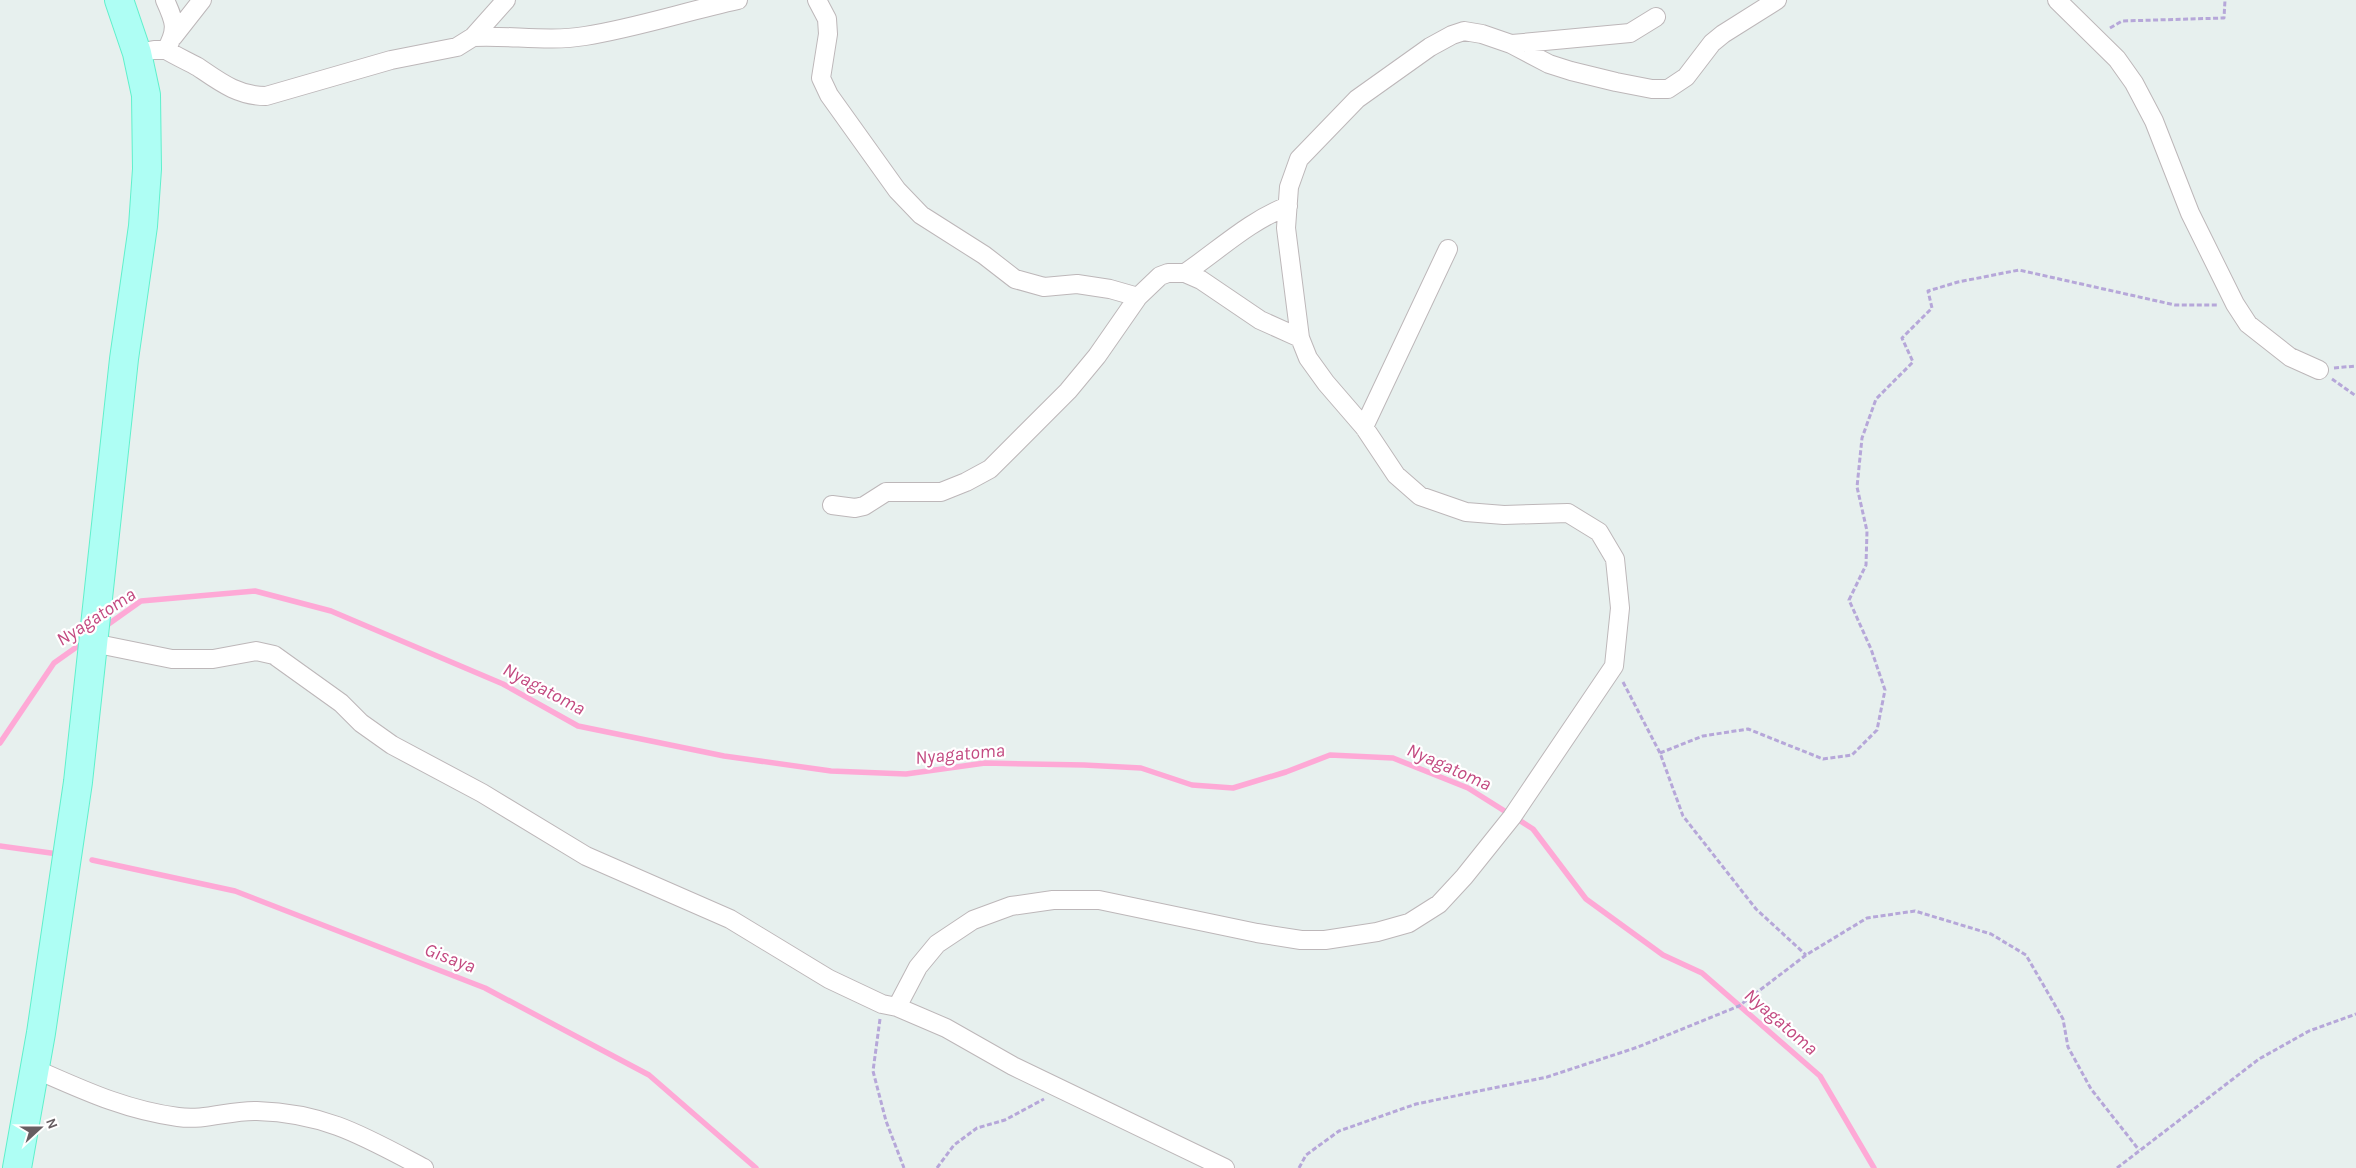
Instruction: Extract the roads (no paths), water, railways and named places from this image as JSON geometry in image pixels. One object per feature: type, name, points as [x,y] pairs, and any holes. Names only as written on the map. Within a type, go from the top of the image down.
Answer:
[{"type":"main road","points":[[17,1168],[35,1069],[77,791],[124,359],[143,216],[147,169],[146,95],[138,53],[119,0]]},
{"type":"street","points":[[165,0],[175,27],[170,44]]},
{"type":"street","points":[[138,53],[170,44],[202,0]]},
{"type":"street","points":[[170,44],[195,66],[234,90],[249,95],[266,96],[391,60],[457,47],[473,37],[506,0]]},
{"type":"street","points":[[473,37],[553,38],[584,36],[738,0]]},
{"type":"street","points":[[817,0],[827,19],[828,34],[821,78],[829,95],[897,190],[921,215],[984,254],[1015,279],[1044,287],[1077,284],[1110,289],[1138,297]]},
{"type":"street","points":[[890,1006],[937,944],[954,930],[989,912],[1030,902],[1099,900],[1301,940],[1325,940],[1377,932],[1409,923],[1439,904],[1494,839],[1543,772],[1614,666],[1620,608],[1615,559],[1599,532],[1568,513],[1504,515],[1466,512],[1420,496],[1396,475],[1364,427],[1326,383],[1308,358],[1300,338],[1286,228],[1289,187],[1299,159],[1358,99],[1430,47],[1464,31],[1482,34],[1511,44],[1549,64],[1571,71],[1652,89],[1668,89],[1686,77],[1712,42],[1777,0]]},
{"type":"street","points":[[2057,0],[2117,59],[2134,83],[2154,121],[2190,212],[2235,304],[2248,324],[2290,358],[2319,370]]},
{"type":"street","points":[[1511,44],[1630,33],[1656,17]]},
{"type":"street","points":[[1185,274],[1265,215],[1288,206]]},
{"type":"street","points":[[1364,427],[1448,249]]},
{"type":"street","points":[[832,505],[855,508],[864,506],[886,492],[942,492],[990,469],[1068,391],[1097,356],[1138,297],[1160,276],[1168,273],[1185,274],[1202,280],[1260,320],[1300,338]]},
{"type":"street","points":[[93,643],[172,659],[213,659],[256,651],[274,655],[341,703],[368,729],[392,745],[475,788],[586,856],[730,918],[829,978],[890,1006],[946,1028],[1013,1066],[1225,1168]]},
{"type":"street","points":[[35,1069],[108,1101],[148,1112],[181,1118],[210,1117],[255,1111],[318,1119],[359,1133],[424,1168]]},
{"type":"waterway","name":"Nyagatoma","points":[[103,628],[141,601],[255,591],[331,611],[503,684],[578,726],[724,756],[831,771],[906,774],[985,763],[1084,765],[1141,768],[1192,785],[1233,788],[1286,772],[1330,755],[1393,758],[1468,788],[1533,829],[1586,899],[1663,955],[1702,973],[1820,1076],[1874,1168]]},
{"type":"waterway","name":"Nyagatoma","points":[[0,743],[54,663],[85,641]]},
{"type":"waterway","name":"Gisaya","points":[[0,846],[58,854]]},
{"type":"waterway","name":"Gisaya","points":[[92,860],[235,891],[485,988],[649,1075],[756,1168]]}]
